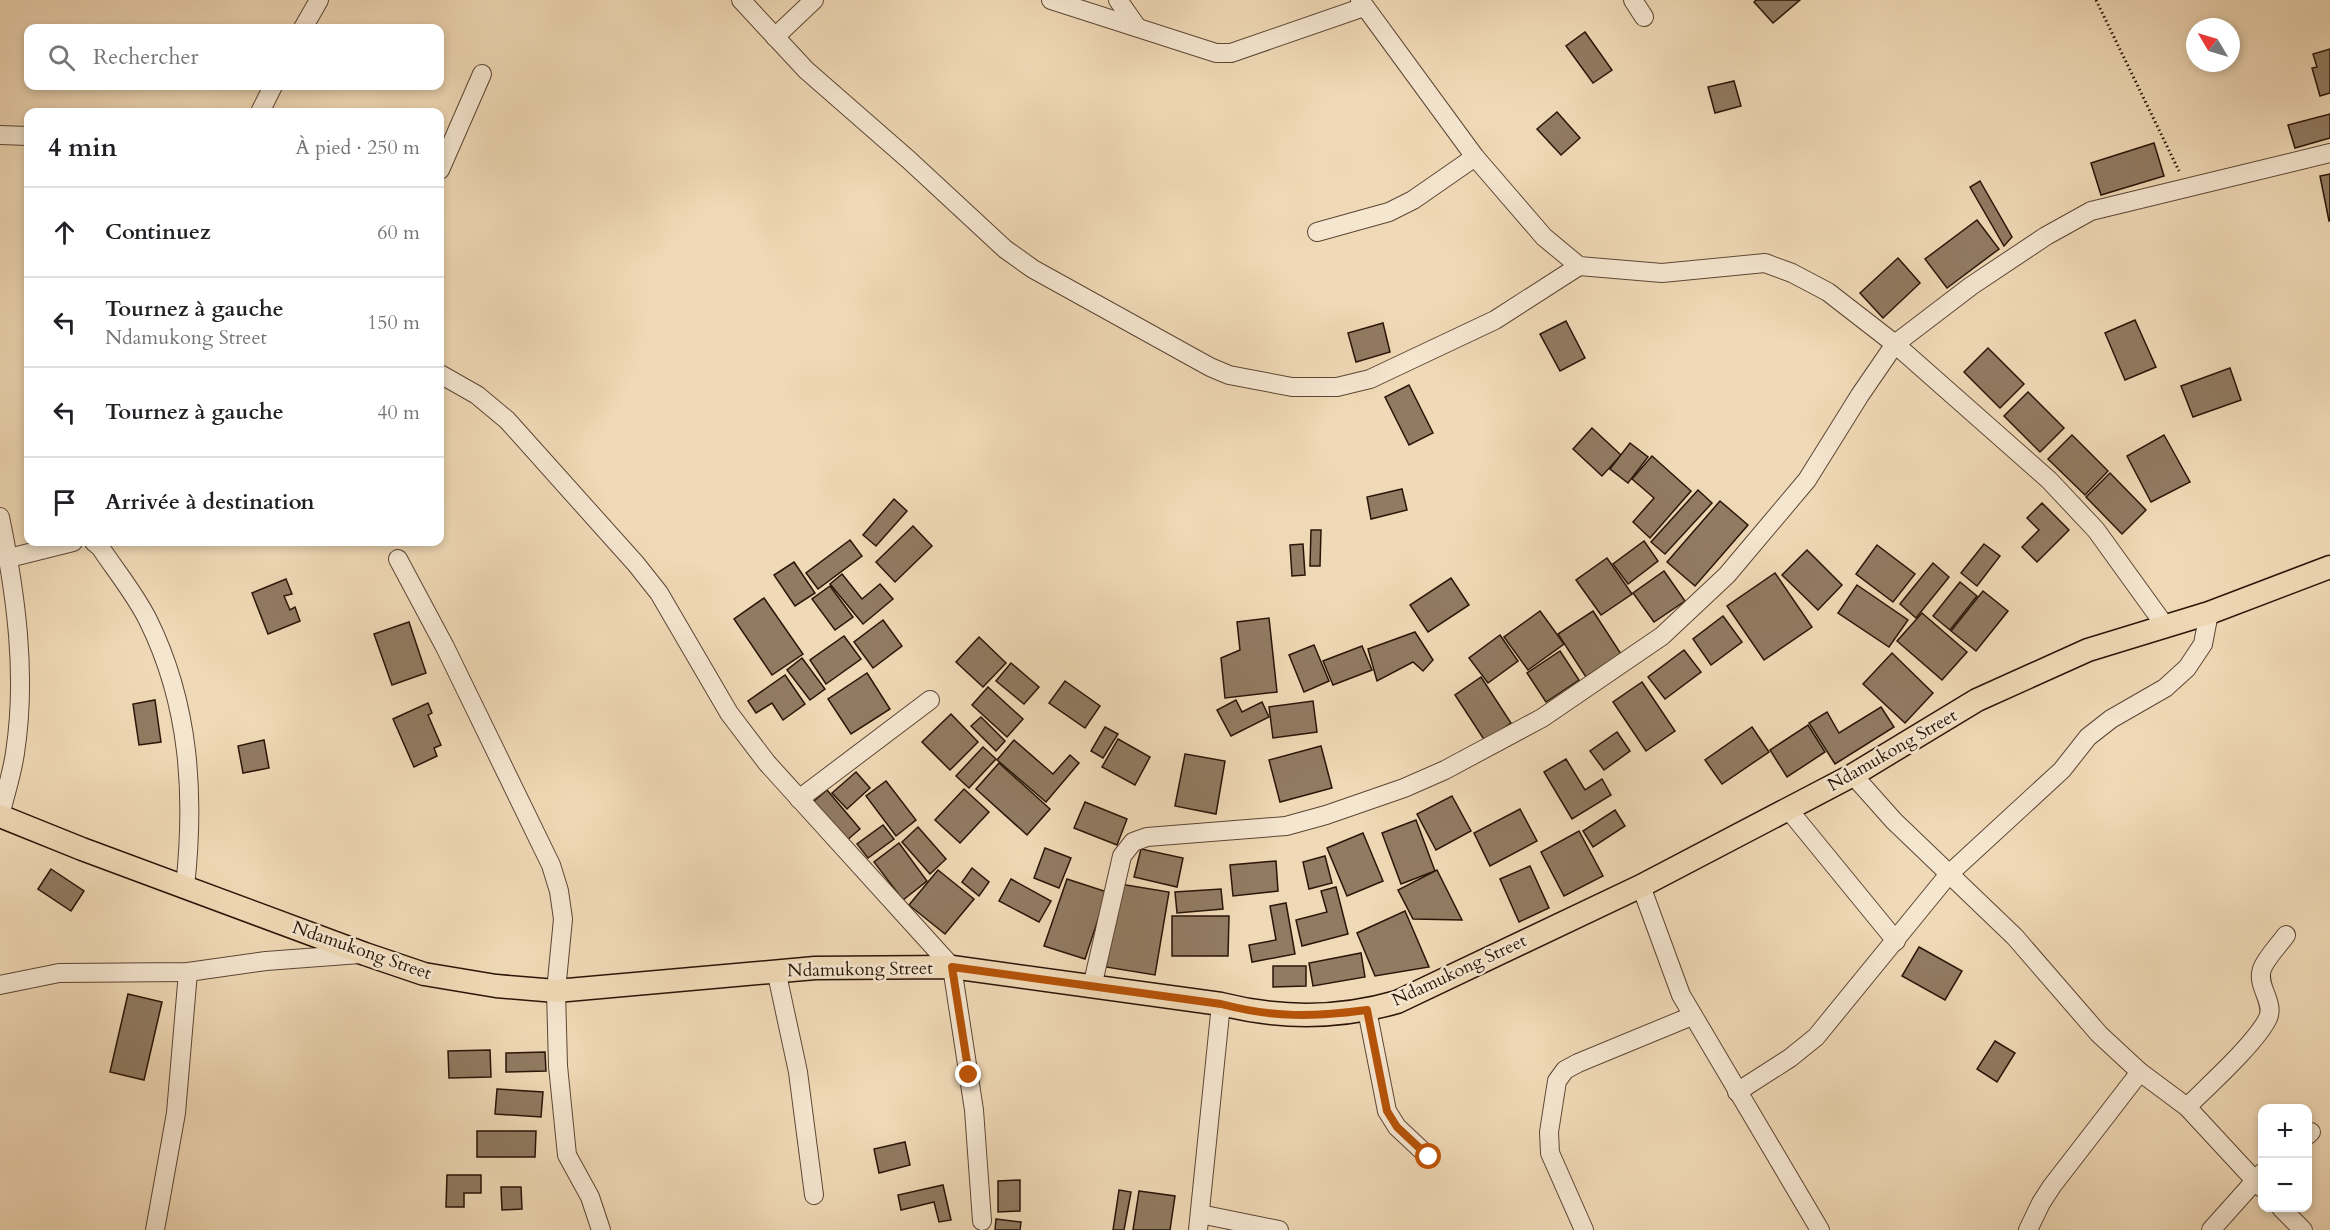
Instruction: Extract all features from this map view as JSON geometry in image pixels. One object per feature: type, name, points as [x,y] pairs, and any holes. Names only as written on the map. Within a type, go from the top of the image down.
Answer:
[{"type":"main road","name":"Ndamukong Street","points":[[0,816],[185,888],[365,954],[424,974],[496,986],[556,991],[776,970],[952,967],[1221,1004],[1250,1012],[1306,1016],[1367,1010],[1397,1002],[1641,886],[1853,775],[1977,700],[2088,650],[2209,613],[2330,567]]},
{"type":"street","points":[[305,24],[319,0]]},
{"type":"street","points":[[741,0],[806,70],[909,160],[1005,249],[1033,269],[1229,375],[1292,387],[1337,387],[1370,380],[1495,320],[1578,266]]},
{"type":"street","points":[[775,38],[814,0]]},
{"type":"street","points":[[1051,0],[1216,53],[1231,53],[1362,4],[1475,157],[1544,237],[1578,266],[1662,273],[1765,263],[1792,273],[1828,292],[1895,344],[2049,480],[2088,521],[2129,573],[2166,627]]},
{"type":"street","points":[[1118,0],[1137,27]]},
{"type":"street","points":[[1634,0],[1644,16]]},
{"type":"street","points":[[444,161],[482,74]]},
{"type":"street","points":[[262,108],[271,90]]},
{"type":"street","points":[[0,135],[24,136]]},
{"type":"street","points":[[1092,987],[1122,856],[1133,842],[1148,837],[1286,826],[1326,815],[1404,788],[1445,770],[1542,718],[1662,636],[1727,575],[1808,480],[1860,395],[1895,344],[1971,286],[2046,236],[2091,211],[2330,153]]},
{"type":"street","points":[[1317,232],[1413,201],[1475,157]]},
{"type":"street","points":[[444,376],[477,395],[507,420],[636,564],[659,593],[729,713],[767,763],[952,967],[974,1110],[982,1221]]},
{"type":"street","points":[[0,517],[9,558],[20,655],[15,754],[0,816]]},
{"type":"street","points":[[9,558],[58,546]]},
{"type":"street","points":[[99,546],[147,618],[166,663],[178,705],[188,754],[190,799],[185,888]]},
{"type":"street","points":[[398,558],[445,647],[551,865],[559,891],[563,919],[556,991],[558,1066],[567,1155],[590,1197],[601,1230]]},
{"type":"street","points":[[1737,1092],[1790,1058],[1816,1037],[1949,874],[2062,770],[2088,737],[2111,719],[2165,688],[2187,668],[2203,644],[2209,613]]},
{"type":"street","points":[[799,799],[930,700]]},
{"type":"street","points":[[1853,775],[1894,821],[2015,937],[2099,1034],[2140,1072],[2187,1107],[2258,1178]]},
{"type":"street","points":[[1788,809],[1896,941]]},
{"type":"street","points":[[1641,886],[1666,958],[1692,1016],[1820,1230]]},
{"type":"street","points":[[2187,1107],[2259,1032],[2269,1016],[2267,1000],[2260,980],[2262,968],[2286,935]]},
{"type":"street","points":[[0,985],[59,973],[188,972],[266,961],[365,954]]},
{"type":"street","points":[[776,970],[798,1072],[814,1195]]},
{"type":"street","points":[[154,1230],[176,1113],[188,972]]},
{"type":"street","points":[[1221,1004],[1199,1222],[1279,1230]]},
{"type":"street","points":[[1367,1010],[1387,1111],[1397,1127],[1429,1157]]},
{"type":"street","points":[[1584,1230],[1550,1153],[1549,1132],[1557,1081],[1565,1070],[1578,1063],[1692,1016]]},
{"type":"street","points":[[2028,1230],[2041,1203],[2058,1177],[2140,1072]]},
{"type":"street","points":[[2211,1230],[2258,1182]]},
{"type":"street","points":[[2286,1212],[2303,1230]]},
{"type":"path","points":[[2096,0],[2186,187]]},
{"type":"building","points":[[1756,0],[1800,0],[1773,23],[1754,2]]},
{"type":"building","points":[[1585,32],[1612,70],[1593,83],[1566,46]]},
{"type":"building","points":[[2330,49],[2330,93],[2320,96],[2312,68],[2317,67],[2313,54]]},
{"type":"building","points":[[1734,81],[1741,106],[1715,113],[1708,87]]},
{"type":"building","points":[[1557,112],[1580,138],[1561,155],[1537,129]]},
{"type":"building","points":[[2330,114],[2330,138],[2295,148],[2288,125]]},
{"type":"building","points":[[2154,143],[2164,176],[2101,195],[2091,163]]},
{"type":"building","points":[[2330,174],[2330,221],[2329,221],[2320,176]]},
{"type":"building","points":[[1980,181],[2012,237],[2004,246],[1970,187]]},
{"type":"building","points":[[1977,220],[1999,249],[1947,288],[1925,259]]},
{"type":"building","points":[[1898,258],[1920,283],[1883,318],[1860,293]]},
{"type":"building","points":[[2135,320],[2156,367],[2125,380],[2105,333]]},
{"type":"building","points":[[1566,321],[1585,358],[1560,371],[1540,334]]},
{"type":"building","points":[[1383,323],[1390,352],[1356,362],[1348,333]]},
{"type":"building","points":[[1988,348],[2024,384],[2000,408],[1964,372]]},
{"type":"building","points":[[2230,368],[2241,400],[2193,417],[2181,386]]},
{"type":"building","points":[[1409,385],[1433,433],[1409,445],[1385,397]]},
{"type":"building","points":[[2028,392],[2064,428],[2040,452],[2004,416]]},
{"type":"building","points":[[1592,428],[1621,455],[1602,476],[1573,449]]},
{"type":"building","points":[[2072,435],[2108,471],[2085,495],[2048,459]]},
{"type":"building","points":[[2164,435],[2190,482],[2151,502],[2127,456]]},
{"type":"building","points":[[1630,443],[1648,457],[1628,483],[1610,469]]},
{"type":"building","points":[[1652,456],[1691,491],[1650,538],[1633,522],[1654,498],[1632,479]]},
{"type":"building","points":[[2110,473],[2146,510],[2122,534],[2086,497]]},
{"type":"building","points":[[1402,489],[1407,510],[1371,519],[1367,497]]},
{"type":"building","points":[[1698,490],[1712,503],[1665,554],[1651,542]]},
{"type":"building","points":[[894,499],[907,511],[876,546],[863,535]]},
{"type":"building","points":[[1720,501],[1748,525],[1695,586],[1667,562]]},
{"type":"building","points":[[2042,503],[2069,530],[2037,562],[2022,547],[2039,530],[2027,518]]},
{"type":"building","points":[[913,526],[932,546],[895,582],[876,562]]},
{"type":"building","points":[[1311,530],[1321,530],[1320,566],[1310,566]]},
{"type":"building","points":[[850,540],[862,556],[818,589],[806,573]]},
{"type":"building","points":[[1644,541],[1658,561],[1628,584],[1613,564]]},
{"type":"building","points":[[1303,544],[1305,575],[1292,576],[1290,545]]},
{"type":"building","points":[[1984,544],[2000,556],[1977,586],[1961,573]]},
{"type":"building","points":[[1877,545],[1915,574],[1893,602],[1856,574]]},
{"type":"building","points":[[1807,550],[1842,585],[1818,610],[1782,575]]},
{"type":"building","points":[[1607,558],[1632,594],[1601,615],[1576,580]]},
{"type":"building","points":[[794,562],[815,593],[795,606],[774,575]]},
{"type":"building","points":[[1933,563],[1949,577],[1916,618],[1900,604]]},
{"type":"building","points":[[1664,571],[1685,601],[1654,622],[1633,593]]},
{"type":"building","points":[[1775,573],[1812,627],[1764,660],[1727,606]]},
{"type":"building","points":[[842,574],[862,599],[880,584],[893,599],[863,624],[830,584]]},
{"type":"building","points":[[1451,578],[1469,605],[1428,632],[1410,605]]},
{"type":"building","points":[[286,579],[292,594],[284,596],[290,610],[295,607],[300,621],[268,634],[252,593]]},
{"type":"building","points":[[1960,582],[1977,596],[1950,630],[1933,616]]},
{"type":"building","points":[[1857,585],[1908,620],[1889,647],[1838,613]]},
{"type":"building","points":[[830,586],[853,617],[835,630],[812,599]]},
{"type":"building","points":[[1983,591],[2008,611],[1976,651],[1951,631]]},
{"type":"building","points":[[764,598],[803,654],[772,675],[734,619]]},
{"type":"building","points":[[1540,611],[1564,644],[1528,670],[1504,637]]},
{"type":"building","points":[[1593,611],[1621,654],[1586,677],[1558,634]]},
{"type":"building","points":[[1922,613],[1967,652],[1942,680],[1897,641]]},
{"type":"building","points":[[1723,616],[1742,642],[1711,665],[1693,639]]},
{"type":"building","points":[[1269,618],[1277,692],[1225,698],[1221,658],[1240,650],[1237,622]]},
{"type":"building","points":[[883,620],[902,646],[873,668],[854,642]]},
{"type":"building","points":[[409,622],[426,673],[392,685],[374,634]]},
{"type":"building","points":[[1415,632],[1433,660],[1423,671],[1413,662],[1377,681],[1368,649]]},
{"type":"building","points":[[1500,635],[1518,661],[1488,683],[1469,658]]},
{"type":"building","points":[[844,636],[861,659],[826,684],[810,660]]},
{"type":"building","points":[[979,637],[1006,663],[983,687],[956,662]]},
{"type":"building","points":[[1314,645],[1329,681],[1304,692],[1289,655]]},
{"type":"building","points":[[1362,646],[1372,670],[1333,685],[1323,661]]},
{"type":"building","points":[[1684,650],[1701,672],[1665,699],[1648,677]]},
{"type":"building","points":[[1560,651],[1579,680],[1546,702],[1527,673]]},
{"type":"building","points":[[1892,653],[1933,693],[1905,723],[1863,684]]},
{"type":"building","points":[[802,658],[825,689],[810,700],[787,670]]},
{"type":"building","points":[[1011,663],[1039,687],[1024,704],[996,681]]},
{"type":"building","points":[[867,673],[890,709],[851,734],[828,699]]},
{"type":"building","points":[[785,675],[805,704],[783,720],[772,703],[756,713],[748,701]]},
{"type":"building","points":[[1481,677],[1511,723],[1485,741],[1455,695]]},
{"type":"building","points":[[1065,681],[1100,706],[1085,728],[1049,703]]},
{"type":"building","points":[[1642,682],[1675,731],[1646,751],[1613,702]]},
{"type":"building","points":[[988,687],[1023,719],[1007,737],[972,705]]},
{"type":"building","points":[[155,700],[161,742],[139,745],[133,704]]},
{"type":"building","points":[[1236,700],[1242,712],[1262,702],[1269,717],[1231,736],[1217,710]]},
{"type":"building","points":[[1313,701],[1317,732],[1273,738],[1269,707]]},
{"type":"building","points":[[428,703],[432,713],[428,715],[441,745],[434,748],[437,756],[414,767],[393,719]]},
{"type":"building","points":[[1881,707],[1894,727],[1835,764],[1809,723],[1827,712],[1839,733]]},
{"type":"building","points":[[951,714],[978,742],[950,770],[922,742]]},
{"type":"building","points":[[981,717],[1005,741],[996,751],[971,726]]},
{"type":"building","points":[[1808,725],[1825,752],[1787,777],[1770,750]]},
{"type":"building","points":[[1105,727],[1118,734],[1103,758],[1091,751]]},
{"type":"building","points":[[1752,727],[1769,752],[1722,784],[1705,760]]},
{"type":"building","points":[[1617,732],[1630,751],[1604,770],[1590,751]]},
{"type":"building","points":[[1118,739],[1150,757],[1135,785],[1102,767]]},
{"type":"building","points":[[264,740],[269,768],[243,773],[238,746]]},
{"type":"building","points":[[1014,740],[1053,774],[1070,755],[1079,763],[1046,802],[997,760]]},
{"type":"building","points":[[1321,746],[1332,788],[1280,802],[1269,760]]},
{"type":"building","points":[[983,747],[996,759],[969,788],[956,776]]},
{"type":"building","points":[[1185,754],[1225,761],[1216,814],[1175,806]]},
{"type":"building","points":[[1566,759],[1585,790],[1602,779],[1611,795],[1572,819],[1544,772]]},
{"type":"building","points":[[999,763],[1050,809],[1027,835],[976,789]]},
{"type":"building","points":[[856,772],[870,788],[847,809],[832,793]]},
{"type":"building","points":[[886,781],[916,820],[896,836],[866,796]]},
{"type":"building","points":[[964,789],[989,812],[960,843],[935,820]]},
{"type":"building","points":[[827,790],[860,829],[846,841],[813,802]]},
{"type":"building","points":[[1452,796],[1471,831],[1436,850],[1417,814]]},
{"type":"building","points":[[1085,802],[1127,819],[1117,845],[1074,828]]},
{"type":"building","points":[[1520,809],[1537,841],[1490,866],[1474,833]]},
{"type":"building","points":[[1615,810],[1625,826],[1593,847],[1583,831]]},
{"type":"building","points":[[1416,820],[1435,871],[1401,884],[1382,833]]},
{"type":"building","points":[[883,825],[894,839],[868,858],[857,844]]},
{"type":"building","points":[[918,827],[946,859],[930,874],[902,842]]},
{"type":"building","points":[[1579,831],[1603,876],[1564,896],[1541,852]]},
{"type":"building","points":[[1363,833],[1383,881],[1347,896],[1327,848]]},
{"type":"building","points":[[899,843],[927,881],[903,900],[874,862]]},
{"type":"building","points":[[1045,848],[1071,858],[1059,888],[1034,878]]},
{"type":"building","points":[[1141,849],[1183,858],[1177,887],[1134,877]]},
{"type":"building","points":[[1325,856],[1332,883],[1309,889],[1303,862]]},
{"type":"building","points":[[1276,861],[1278,891],[1233,896],[1230,865]]},
{"type":"building","points":[[1530,866],[1549,908],[1519,922],[1500,879]]},
{"type":"building","points":[[972,868],[989,882],[979,896],[962,882]]},
{"type":"building","points":[[51,869],[84,891],[71,911],[38,889]]},
{"type":"building","points":[[938,870],[974,899],[945,934],[909,905]]},
{"type":"building","points":[[1437,870],[1462,920],[1413,919],[1398,890]]},
{"type":"building","points":[[1011,879],[1051,901],[1039,922],[999,901]]},
{"type":"building","points":[[1067,879],[1107,892],[1085,959],[1044,946]]},
{"type":"building","points":[[1120,884],[1169,892],[1155,975],[1106,967]]},
{"type":"building","points":[[1336,887],[1348,934],[1302,946],[1296,920],[1327,912],[1321,891]]},
{"type":"building","points":[[1221,889],[1223,909],[1177,913],[1175,892]]},
{"type":"building","points":[[1286,903],[1295,954],[1252,962],[1249,945],[1276,940],[1270,906]]},
{"type":"building","points":[[1405,911],[1429,967],[1375,976],[1357,933]]},
{"type":"building","points":[[1172,916],[1229,916],[1228,956],[1172,956]]},
{"type":"building","points":[[1919,947],[1962,971],[1945,1000],[1902,976]]},
{"type":"building","points":[[1361,953],[1365,977],[1313,986],[1309,963]]},
{"type":"building","points":[[1273,966],[1306,966],[1306,986],[1273,987]]},
{"type":"building","points":[[128,994],[162,1002],[144,1080],[110,1072]]},
{"type":"building","points":[[1995,1041],[2015,1053],[1997,1082],[1977,1069]]},
{"type":"building","points":[[490,1050],[491,1077],[449,1078],[448,1051]]},
{"type":"building","points":[[545,1052],[546,1071],[506,1072],[506,1053]]},
{"type":"building","points":[[497,1089],[543,1092],[541,1117],[495,1114]]},
{"type":"building","points":[[477,1131],[536,1131],[535,1157],[477,1157]]},
{"type":"building","points":[[905,1142],[910,1165],[879,1173],[874,1149]]},
{"type":"building","points":[[447,1175],[481,1175],[481,1193],[464,1193],[464,1207],[446,1207]]},
{"type":"building","points":[[1020,1180],[1020,1211],[998,1212],[998,1181]]},
{"type":"building","points":[[943,1185],[951,1220],[939,1222],[934,1202],[901,1210],[898,1195]]},
{"type":"building","points":[[501,1187],[521,1187],[522,1209],[502,1210]]},
{"type":"building","points":[[1119,1190],[1131,1192],[1124,1230],[1113,1230]]},
{"type":"building","points":[[1139,1191],[1175,1196],[1170,1230],[1133,1230]]},
{"type":"building","points":[[996,1219],[1021,1222],[1020,1230],[995,1230]]},
{"type":"route","points":[[969,1075],[952,967],[1221,1004],[1250,1012],[1276,1015],[1306,1016],[1367,1010],[1387,1111],[1397,1127],[1429,1157]]}]
